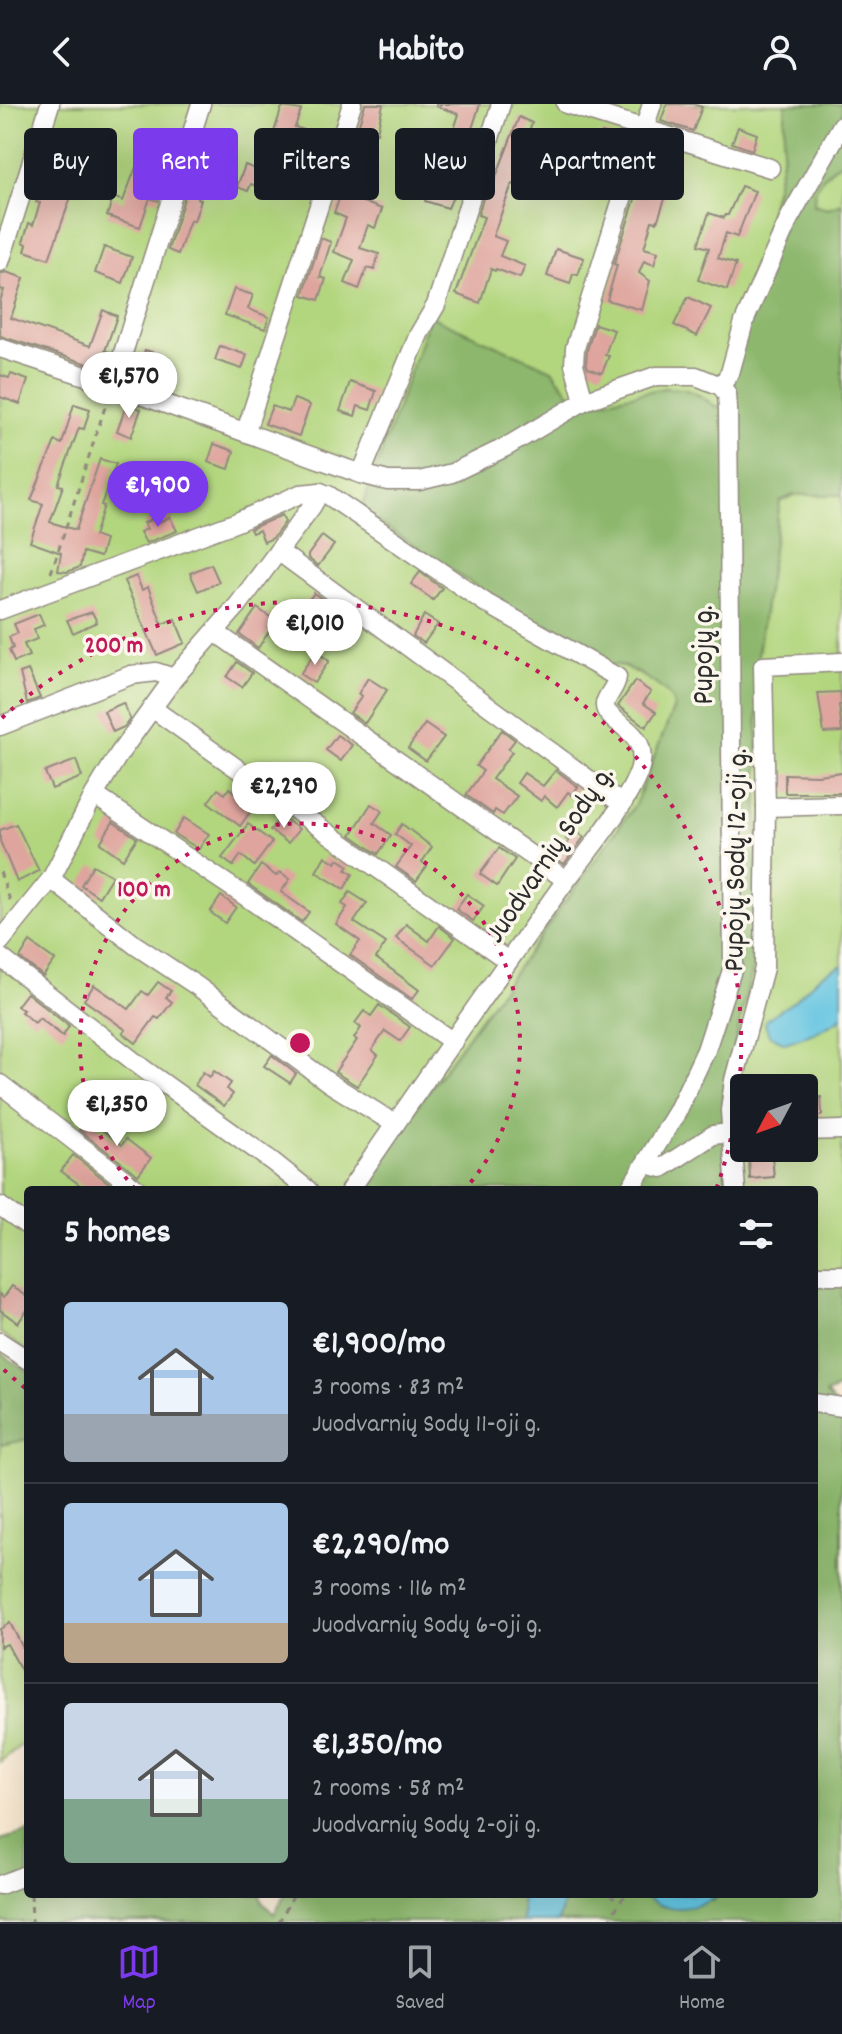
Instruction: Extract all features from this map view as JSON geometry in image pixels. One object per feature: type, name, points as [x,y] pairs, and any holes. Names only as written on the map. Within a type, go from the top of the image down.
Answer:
[{"type":"street","points":[[0,262],[50,104]]},
{"type":"street","points":[[113,385],[201,104]]},
{"type":"street","points":[[246,431],[352,104]]},
{"type":"street","points":[[361,474],[419,334],[436,305],[501,104]]},
{"type":"street","points":[[566,104],[641,128]]},
{"type":"street","points":[[644,128],[652,104]]},
{"type":"street","points":[[0,348],[246,431],[361,474],[388,481],[419,481],[452,473],[506,447],[584,401],[656,376],[696,376],[721,386],[730,373],[744,322],[790,217],[842,125]]},
{"type":"street","points":[[684,141],[770,168]]},
{"type":"street","points":[[584,401],[574,364],[575,348],[622,200]]},
{"type":"street","name":"Pupojų g.","points":[[632,1186],[677,1112],[706,1050],[733,967],[728,409],[727,394],[721,386]]},
{"type":"street","points":[[0,610],[237,522],[300,494],[320,492]]},
{"type":"street","points":[[0,942],[51,879],[94,795],[152,708],[278,551],[320,492]]},
{"type":"street","name":"Juodvarnių Sodų g.","points":[[320,492],[486,603],[617,677],[605,704],[606,709],[637,737],[642,754],[640,769],[622,804],[508,961],[353,1186]]},
{"type":"street","points":[[278,551],[622,804]]},
{"type":"street","points":[[215,632],[566,880]]},
{"type":"street","name":"Pupojų Sodų 12-oji g.","points":[[736,1074],[764,968],[766,807],[763,666],[842,662]]},
{"type":"street","points":[[0,726],[131,675],[156,672],[174,678]]},
{"type":"street","points":[[152,708],[508,961]]},
{"type":"street","points":[[94,795],[453,1042]]},
{"type":"street","points":[[766,807],[842,805]]},
{"type":"street","points":[[51,879],[135,945],[197,986],[328,1082],[395,1124]]},
{"type":"street","points":[[0,957],[145,1070],[303,1186]]},
{"type":"street","points":[[0,1084],[133,1186]]},
{"type":"street","points":[[818,1131],[842,1130]]},
{"type":"street","points":[[647,1164],[662,1168],[700,1142],[730,1133]]},
{"type":"street","name":"Pupojų Sodų 12-oji g.","points":[[736,1162],[736,1186]]},
{"type":"street","points":[[0,1206],[24,1223]]},
{"type":"street","points":[[818,1275],[842,1275]]},
{"type":"street","points":[[0,1342],[24,1357]]},
{"type":"street","points":[[818,1404],[842,1407]]},
{"type":"street","points":[[0,1885],[24,1876]]},
{"type":"path","points":[[45,592],[113,385]]},
{"type":"path","points":[[0,872],[17,921]]},
{"type":"path","points":[[31,1898],[32,1922]]},
{"type":"path","points":[[279,1922],[292,1898]]},
{"type":"path","points":[[614,1898],[619,1902]]},
{"type":"path","points":[[610,1922],[623,1898]]},
{"type":"green space","points":[[0,104],[786,104],[782,160],[731,396],[725,405],[717,408],[701,396],[593,403],[572,396],[552,370],[613,664],[659,686],[672,700],[674,707],[635,805],[359,1186],[24,1186],[24,1349],[0,1333]]},
{"type":"green space","points":[[786,104],[842,104],[842,161],[818,185],[814,205],[828,208],[842,203],[842,495],[794,495],[780,501],[758,653],[757,949],[723,1094],[726,1186],[360,1186],[635,805],[674,707],[668,694],[652,682],[619,665],[599,666],[361,511],[430,316],[552,370],[572,396],[593,403],[664,388],[684,389],[701,396],[717,408],[725,405],[731,396],[782,160]]},
{"type":"green space","points":[[842,161],[842,203],[828,208],[814,204],[818,185]]},
{"type":"green space","points":[[794,495],[842,495],[842,1281],[818,1282],[818,1186],[726,1186],[723,1094],[757,949],[758,653],[780,501]]},
{"type":"green space","points":[[842,1281],[842,1387],[826,1394],[842,1412],[842,1922],[558,1922],[564,1898],[712,1901],[716,1898],[818,1898],[818,1282]]},
{"type":"green space","points":[[0,1353],[24,1368],[24,1440],[0,1445]]},
{"type":"green space","points":[[24,1440],[24,1742],[0,1762],[0,1445]]},
{"type":"green space","points":[[24,1833],[24,1898],[261,1898],[274,1914],[283,1898],[521,1898],[523,1922],[0,1922],[0,1840]]},
{"type":"water","points":[[842,965],[842,1018],[814,1033],[785,1043],[769,1035],[765,1024],[767,1019],[794,1001],[821,975]]},
{"type":"water","points":[[521,1898],[564,1898],[558,1922],[523,1922]]},
{"type":"water","points":[[650,1898],[714,1898],[682,1908],[671,1908]]},
{"type":"building","points":[[365,104],[383,104],[378,128],[358,127]]},
{"type":"building","points":[[480,104],[472,128],[455,128],[459,114],[436,106]]},
{"type":"building","points":[[667,104],[702,107],[693,131],[661,121]]},
{"type":"building","points":[[282,107],[301,110],[295,127],[298,128],[275,128]]},
{"type":"building","points":[[519,117],[532,123],[530,128],[515,128]]},
{"type":"building","points":[[738,127],[757,134],[752,150],[732,143]]},
{"type":"building","points":[[511,138],[511,187],[493,236],[506,241],[500,256],[525,266],[520,278],[491,269],[480,303],[456,294],[484,217],[478,215],[483,200],[495,200],[495,179]]},
{"type":"building","points":[[245,165],[254,168],[254,185],[251,184],[248,191],[238,187]]},
{"type":"building","points":[[133,175],[133,200],[149,200],[140,227],[107,216],[112,200],[123,201]]},
{"type":"building","points":[[741,186],[755,191],[737,237],[726,233],[718,258],[736,264],[727,290],[698,280],[709,248],[698,245],[709,213],[724,218],[728,215]]},
{"type":"building","points":[[70,200],[49,259],[25,251],[27,244],[23,242],[40,203],[36,202]]},
{"type":"building","points":[[184,200],[201,200],[178,254],[168,250]]},
{"type":"building","points":[[339,200],[357,200],[382,209],[375,228],[368,225],[360,248],[379,254],[374,270],[367,268],[359,289],[345,283],[354,260],[334,252],[346,218],[334,213]]},
{"type":"building","points":[[425,200],[452,200],[448,208]]},
{"type":"building","points":[[635,200],[665,200],[657,222],[652,221],[644,248],[658,252],[654,265],[644,261],[639,273],[650,281],[642,310],[607,300],[617,265],[614,264]]},
{"type":"building","points":[[321,238],[331,242],[320,277],[326,279],[319,300],[303,295]]},
{"type":"building","points":[[104,247],[132,257],[123,283],[95,273]]},
{"type":"building","points":[[556,249],[584,258],[578,275],[573,274],[570,284],[547,276]]},
{"type":"building","points":[[6,272],[24,278],[11,318],[90,346],[103,310],[117,316],[105,351],[110,352],[104,369],[0,336],[0,301],[4,290],[0,289],[0,274]]},
{"type":"building","points":[[234,289],[253,295],[248,309],[269,317],[265,329],[225,315]]},
{"type":"building","points":[[688,297],[711,308],[697,336],[674,325]]},
{"type":"building","points":[[595,324],[614,330],[602,373],[588,368],[586,363]]},
{"type":"building","points":[[220,346],[247,355],[242,369],[215,360]]},
{"type":"building","points":[[145,350],[161,355],[157,367],[162,369],[156,388],[128,378],[134,359],[141,362]]},
{"type":"building","points":[[11,374],[28,380],[20,404],[0,397],[0,375],[9,378]]},
{"type":"building","points":[[350,382],[376,391],[370,410],[358,406],[355,416],[340,411]]},
{"type":"building","points":[[294,399],[310,405],[299,436],[265,424],[272,406],[289,412]]},
{"type":"building","points":[[74,404],[90,409],[84,429],[79,428],[58,485],[63,486],[50,522],[76,530],[100,459],[116,464],[94,536],[105,540],[100,557],[83,552],[80,567],[67,572],[58,571],[61,553],[30,542],[43,504],[31,500],[55,441],[62,444]]},
{"type":"building","points":[[127,404],[141,409],[131,437],[117,431]]},
{"type":"building","points":[[214,444],[234,451],[229,469],[208,462]]},
{"type":"building","points":[[282,515],[285,522],[273,538],[264,542],[259,530],[252,533],[250,529]]},
{"type":"building","points":[[170,517],[177,531],[146,543],[140,532],[147,529],[144,523],[154,518],[157,523]]},
{"type":"building","points":[[322,536],[334,545],[318,566],[308,555]]},
{"type":"building","points":[[211,564],[219,582],[198,591],[190,573]]},
{"type":"building","points":[[420,572],[442,588],[433,600],[411,584]]},
{"type":"building","points":[[136,576],[142,590],[148,587],[162,624],[175,619],[185,643],[157,655],[124,581]]},
{"type":"building","points":[[314,593],[357,627],[348,638],[305,605]]},
{"type":"building","points":[[257,608],[276,621],[258,648],[239,634]]},
{"type":"building","points":[[92,612],[97,622],[73,633],[67,620]]},
{"type":"building","points":[[39,614],[44,625],[34,629],[37,639],[24,644],[29,656],[14,662],[9,650],[13,648],[9,637],[18,633],[14,624]]},
{"type":"building","points":[[424,615],[438,624],[424,643],[413,636]]},
{"type":"building","points":[[316,651],[329,661],[314,683],[300,674]]},
{"type":"building","points":[[237,662],[252,673],[242,687],[227,677]]},
{"type":"building","points":[[28,670],[40,698],[27,703],[20,673]]},
{"type":"building","points":[[368,678],[387,690],[365,723],[350,713],[362,696],[358,694]]},
{"type":"building","points":[[635,681],[651,692],[643,703],[656,712],[646,727],[618,706]]},
{"type":"building","points":[[841,692],[842,732],[824,733],[818,693]]},
{"type":"building","points":[[123,703],[130,719],[124,727],[113,732],[104,711]]},
{"type":"building","points":[[425,724],[444,737],[426,761],[408,748]]},
{"type":"building","points":[[502,730],[515,740],[508,749],[512,752],[492,779],[517,796],[503,815],[495,810],[493,814],[466,795],[483,771],[476,766]]},
{"type":"building","points":[[337,735],[352,745],[341,761],[326,750]]},
{"type":"building","points":[[76,760],[82,777],[52,789],[45,772]]},
{"type":"building","points":[[556,770],[578,787],[572,795],[568,792],[557,807],[544,796],[541,801],[517,783],[524,773],[543,786]]},
{"type":"building","points":[[842,772],[842,793],[785,793],[785,774]]},
{"type":"building","points":[[305,775],[312,780],[314,777],[332,790],[318,811],[294,791]]},
{"type":"building","points":[[229,788],[249,803],[246,808],[250,812],[240,826],[208,802],[218,789],[225,794]]},
{"type":"building","points":[[371,804],[382,811],[374,823],[391,835],[378,854],[351,835]]},
{"type":"building","points":[[281,816],[299,829],[288,843],[270,830]]},
{"type":"building","points":[[184,818],[209,834],[199,849],[174,834]]},
{"type":"building","points":[[113,822],[137,838],[123,859],[100,843]]},
{"type":"building","points":[[16,824],[39,871],[17,882],[0,841],[0,830]]},
{"type":"building","points":[[248,824],[272,842],[254,866],[241,855],[233,866],[222,858]]},
{"type":"building","points":[[402,824],[432,847],[422,862],[427,866],[416,881],[396,867],[411,846],[395,834]]},
{"type":"building","points":[[573,829],[584,837],[564,864],[557,859]]},
{"type":"building","points":[[499,848],[515,859],[497,886],[480,874]]},
{"type":"building","points":[[325,856],[349,866],[346,870],[353,874],[344,889],[316,872]]},
{"type":"building","points":[[93,865],[112,876],[99,897],[81,885]]},
{"type":"building","points":[[261,865],[276,876],[280,872],[290,879],[281,892],[309,912],[302,922],[248,884]]},
{"type":"building","points":[[350,892],[367,903],[354,922],[386,943],[376,958],[419,990],[412,999],[350,955],[360,941],[336,924],[347,907],[342,904]]},
{"type":"building","points":[[467,894],[484,906],[473,921],[456,909]]},
{"type":"building","points":[[221,896],[236,907],[225,923],[210,912]]},
{"type":"building","points":[[406,924],[429,941],[439,926],[455,938],[435,965],[396,938]]},
{"type":"building","points":[[30,942],[55,960],[43,976],[20,958]]},
{"type":"building","points":[[158,982],[171,991],[166,997],[172,1002],[159,1019],[155,1017],[136,1043],[123,1033],[126,1030],[84,1000],[94,985],[129,1009],[142,991],[148,995]]},
{"type":"building","points":[[27,993],[69,1026],[63,1036],[39,1018],[35,1023],[21,1012],[23,1010],[17,1006]]},
{"type":"building","points":[[379,1005],[410,1027],[400,1041],[385,1031],[372,1050],[378,1055],[357,1086],[335,1072],[357,1040],[354,1038],[361,1028],[355,1023],[364,1011],[371,1016]]},
{"type":"building","points":[[272,1055],[296,1074],[290,1083],[264,1066]]},
{"type":"building","points":[[214,1071],[231,1083],[227,1089],[233,1094],[224,1106],[195,1085],[203,1072],[210,1077]]},
{"type":"building","points":[[818,1097],[821,1097],[822,1115],[818,1116]]},
{"type":"building","points":[[88,1119],[122,1145],[126,1139],[151,1158],[138,1175],[79,1130]]},
{"type":"building","points":[[73,1155],[113,1186],[82,1186],[61,1171]]},
{"type":"building","points":[[749,1162],[773,1162],[774,1177],[750,1179]]},
{"type":"building","points":[[12,1286],[24,1294],[24,1315],[18,1323],[0,1310],[0,1294],[4,1297]]},
{"type":"building","points":[[10,1623],[24,1648],[24,1676],[7,1644],[0,1647],[0,1629]]}]
